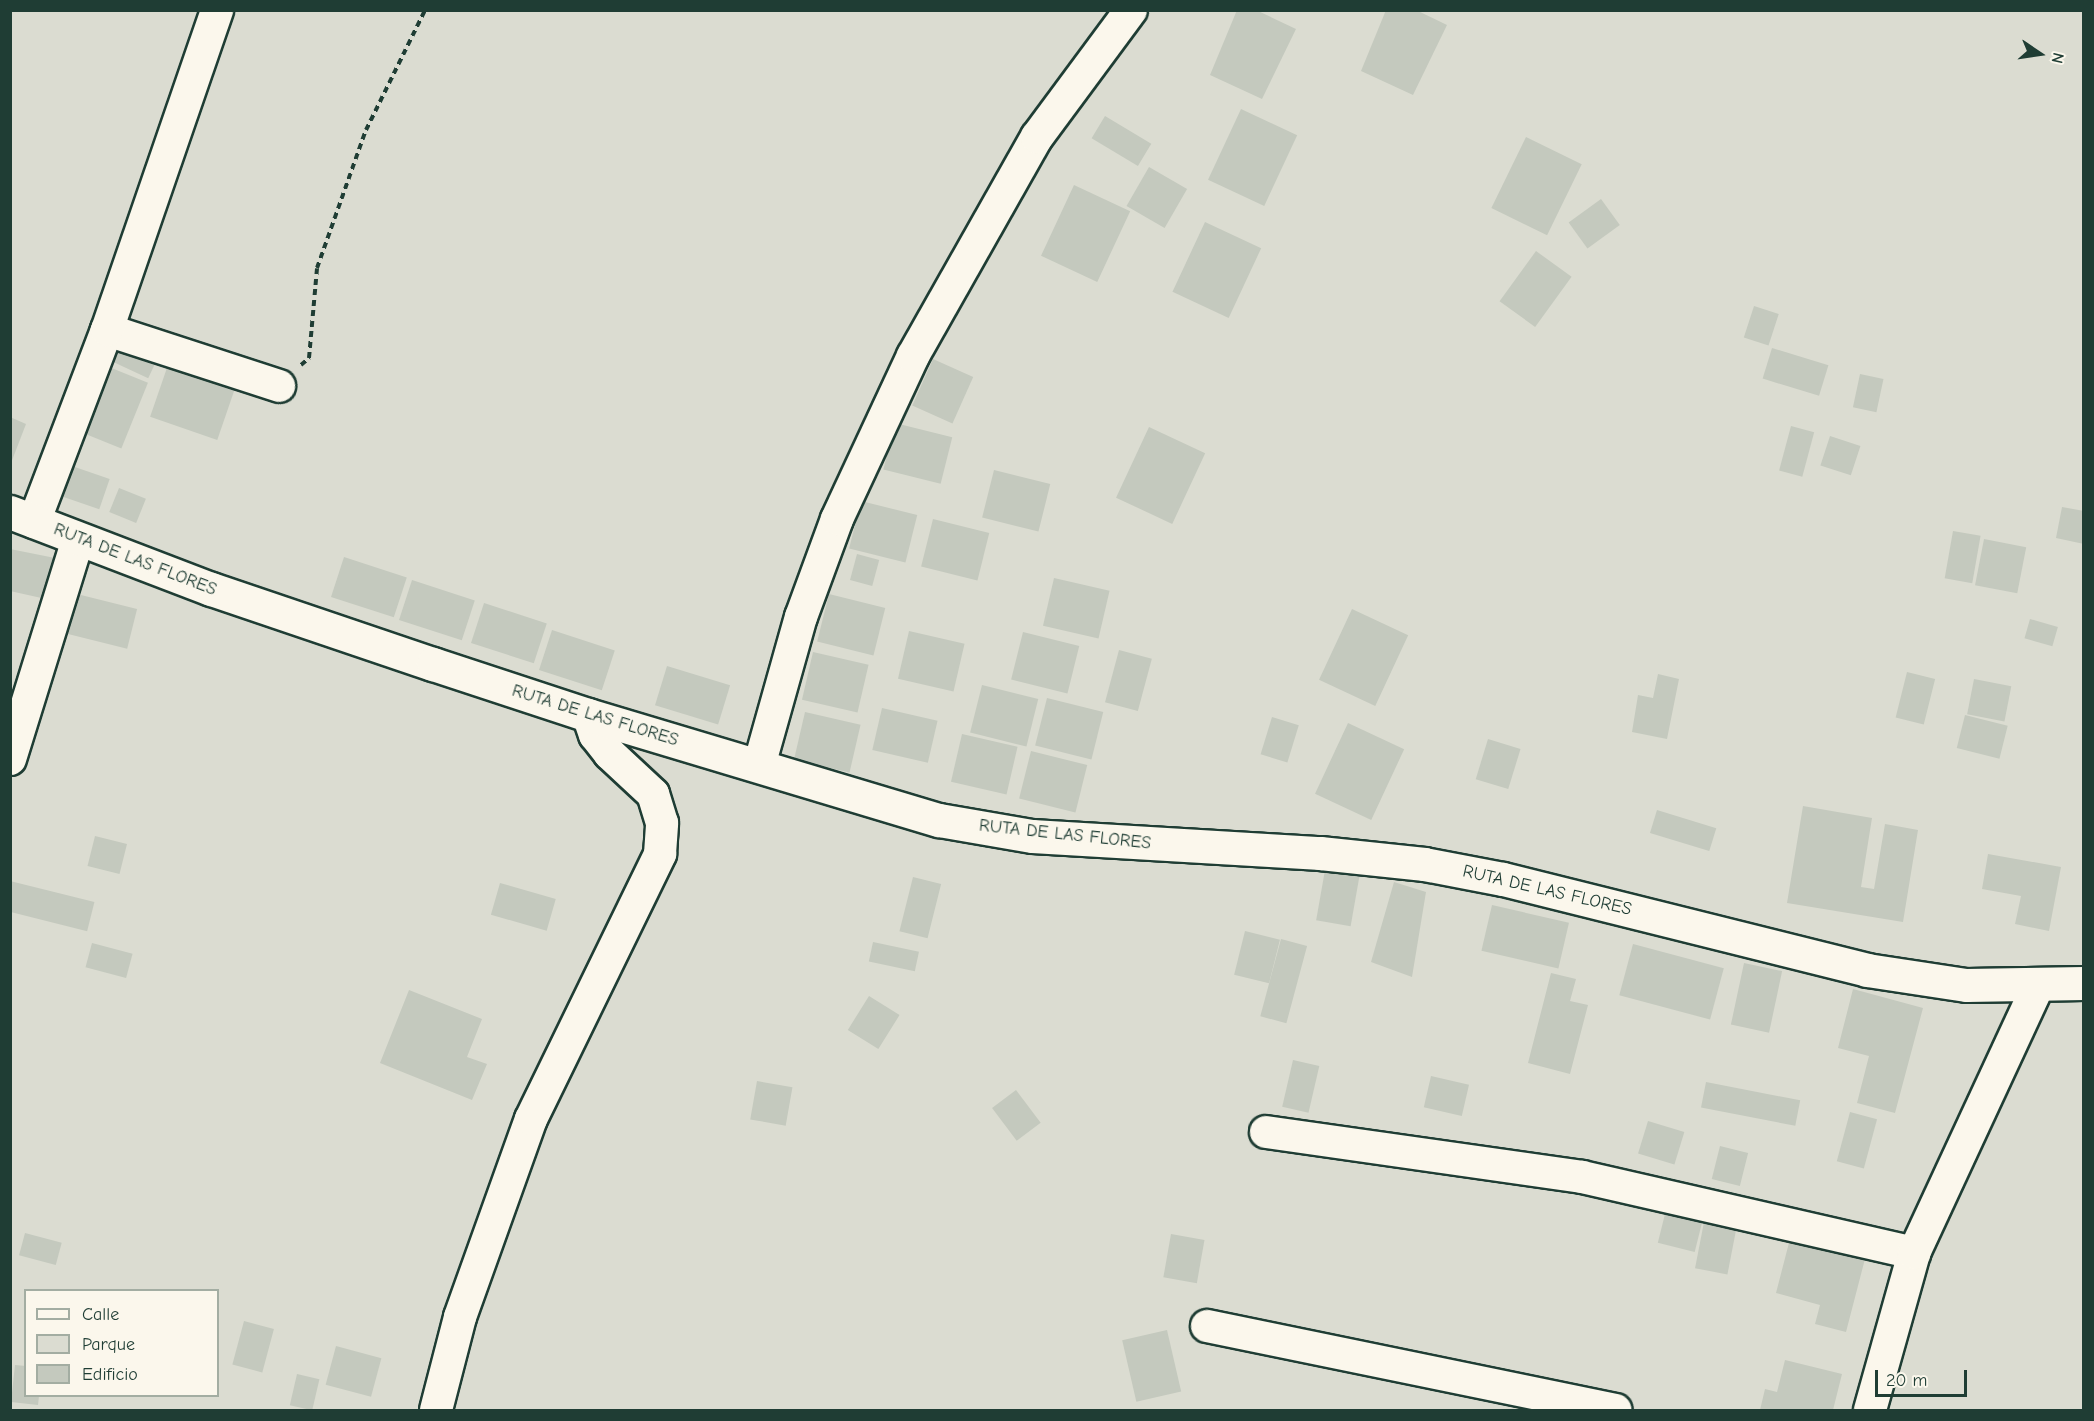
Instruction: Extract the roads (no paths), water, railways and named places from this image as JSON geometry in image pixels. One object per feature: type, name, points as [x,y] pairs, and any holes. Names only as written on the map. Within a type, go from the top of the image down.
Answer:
[{"type":"main road","name":"RUTA DE LAS FLORES","points":[[22,517],[211,589],[588,715],[962,824],[1032,836],[1320,853],[1424,864],[1503,879],[1867,970],[1966,985],[2038,986],[2084,983]]},
{"type":"street","points":[[22,517],[106,330],[217,10]]},
{"type":"street","points":[[759,766],[801,617],[837,519],[913,356],[1038,138],[1131,10]]},
{"type":"street","points":[[106,330],[279,386]]},
{"type":"street","points":[[10,759],[78,539]]},
{"type":"street","points":[[436,1410],[460,1317],[531,1119],[660,854],[662,823],[653,794],[610,754],[595,735],[588,715]]},
{"type":"street","points":[[1870,1410],[1914,1253],[2038,986]]},
{"type":"street","points":[[1266,1132],[1582,1177],[1914,1253]]},
{"type":"street","points":[[1207,1326],[1615,1410]]}]
